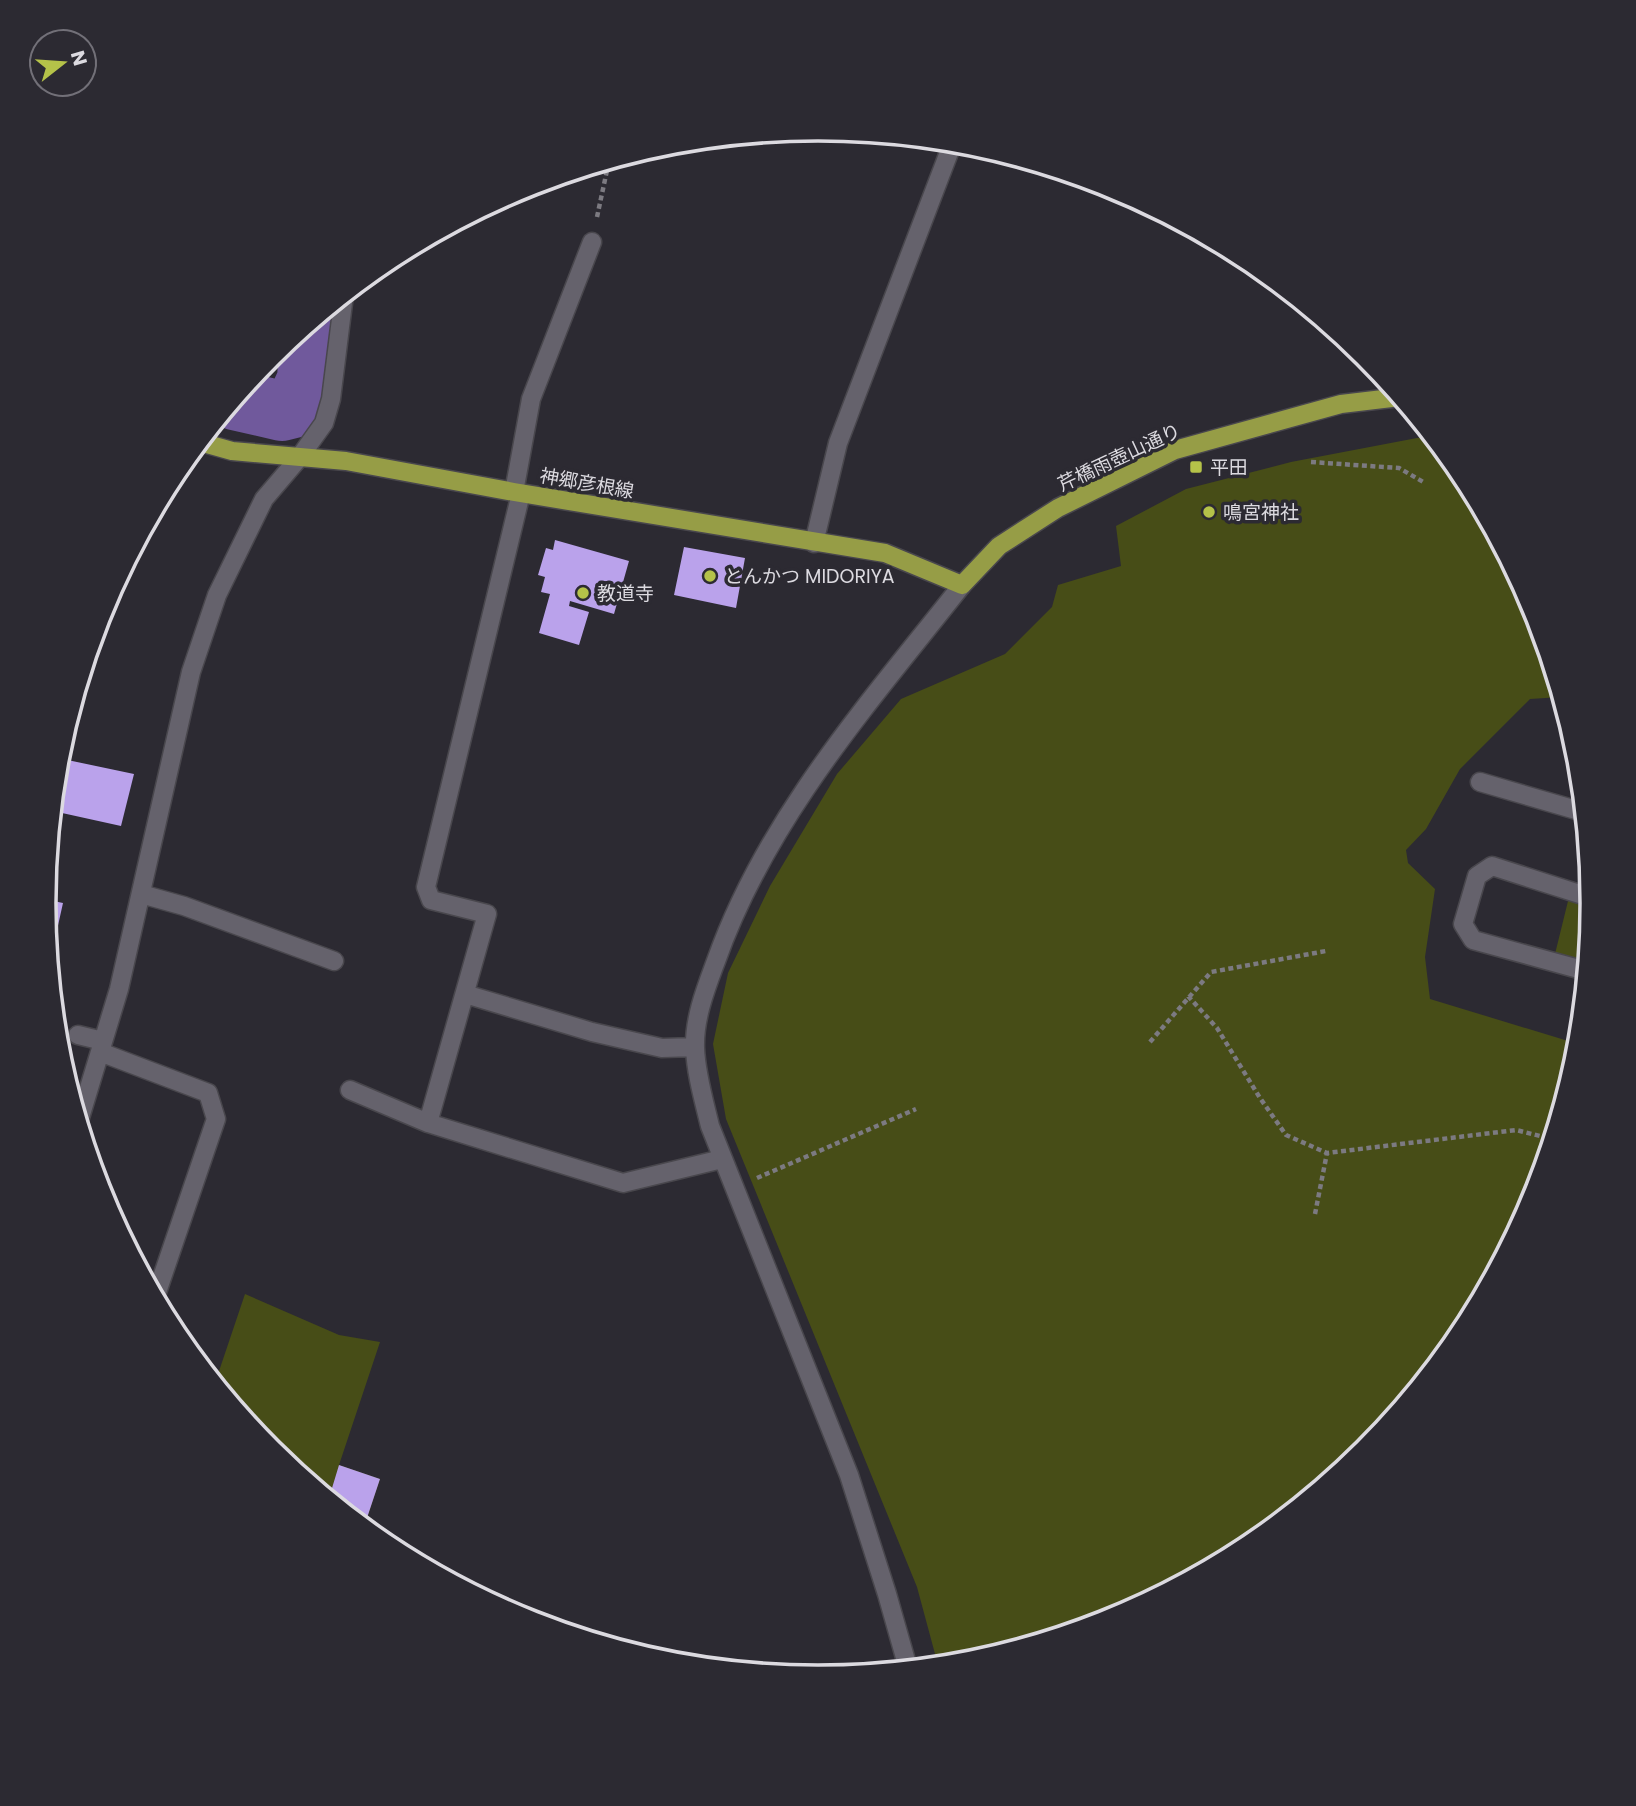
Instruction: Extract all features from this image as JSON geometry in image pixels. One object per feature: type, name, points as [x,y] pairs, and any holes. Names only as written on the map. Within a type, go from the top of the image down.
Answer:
[{"type":"main road","name":"芹橋雨壺山通り","points":[[962,584],[999,546],[1058,508],[1175,450],[1341,404],[1389,398]]},
{"type":"main road","name":"神郷彦根線","points":[[209,445],[232,451],[346,461],[517,493],[885,553],[962,584]]},
{"type":"street","points":[[814,543],[838,443],[949,153]]},
{"type":"street","points":[[428,1123],[487,914],[431,900],[426,887],[517,493],[531,399],[592,242]]},
{"type":"street","points":[[84,1106],[119,989],[191,672],[218,595],[264,499],[324,423],[331,400],[343,308]]},
{"type":"street","points":[[905,1659],[849,1475],[710,1126],[695,1047],[701,1002],[713,967],[763,855],[813,775],[962,584]]},
{"type":"street","points":[[1480,782],[1574,810]]},
{"type":"street","points":[[1576,968],[1473,940],[1463,923],[1477,876],[1492,866],[1580,894]]},
{"type":"street","points":[[141,894],[184,906],[334,961]]},
{"type":"street","points":[[465,994],[638,1043],[662,1048],[695,1047]]},
{"type":"street","points":[[78,1035],[208,1093],[216,1119],[159,1286]]},
{"type":"street","points":[[350,1090],[428,1123],[623,1183],[722,1159]]},
{"type":"path","points":[[592,242],[607,171]]},
{"type":"path","points":[[1311,462],[1399,468],[1425,483]]},
{"type":"path","points":[[1150,1042],[1211,972],[1326,951]]},
{"type":"path","points":[[1188,996],[1217,1028],[1286,1135],[1327,1153],[1516,1130],[1543,1137]]},
{"type":"path","points":[[754,1184],[757,1177],[916,1109]]},
{"type":"path","points":[[1315,1214],[1327,1153]]},
{"type":"green space","points":[[1423,439],[1452,480],[1501,566],[1522,611],[1552,698],[1530,699],[1460,769],[1426,829],[1406,850],[1408,863],[1435,889],[1425,957],[1430,999],[1567,1041],[1554,1100],[1522,1195],[1478,1284],[1423,1367],[1357,1442],[1282,1508],[1199,1563],[1110,1607],[1015,1639],[935,1655],[917,1587],[726,1119],[713,1044],[728,973],[770,886],[837,774],[901,699],[1005,654],[1052,607],[1058,585],[1121,566],[1116,526],[1186,489],[1291,462]]},
{"type":"green space","points":[[1569,897],[1580,900],[1577,960],[1555,954]]},
{"type":"green space","points":[[245,1294],[339,1335],[380,1342],[339,1465],[380,1479],[367,1517],[279,1442],[218,1373]]},
{"type":"building","name":"教道寺","points":[[555,540],[629,561],[614,614],[570,601],[569,606],[589,612],[579,645],[539,633],[550,594],[541,592],[545,577],[538,575],[546,548],[553,550]]},
{"type":"building","name":"とんかつ MIDORIYA","points":[[684,547],[745,558],[736,608],[674,595]]},
{"type":"building","points":[[70,761],[134,774],[121,826],[62,813]]},
{"type":"building","points":[[56,902],[63,903],[57,930]]},
{"type":"building","points":[[339,1465],[380,1479],[367,1517],[332,1489]]},
{"type":"waterway","points":[[244,402],[282,411],[294,408],[307,380],[309,336]]},
{"type":"place","name":"平田","points":[[1196,467]]},
{"type":"place","name":"鳴宮神社","points":[[1209,512]]},
{"type":"place","name":"とんかつ MIDORIYA","points":[[710,576]]},
{"type":"place","name":"教道寺","points":[[583,593]]}]
